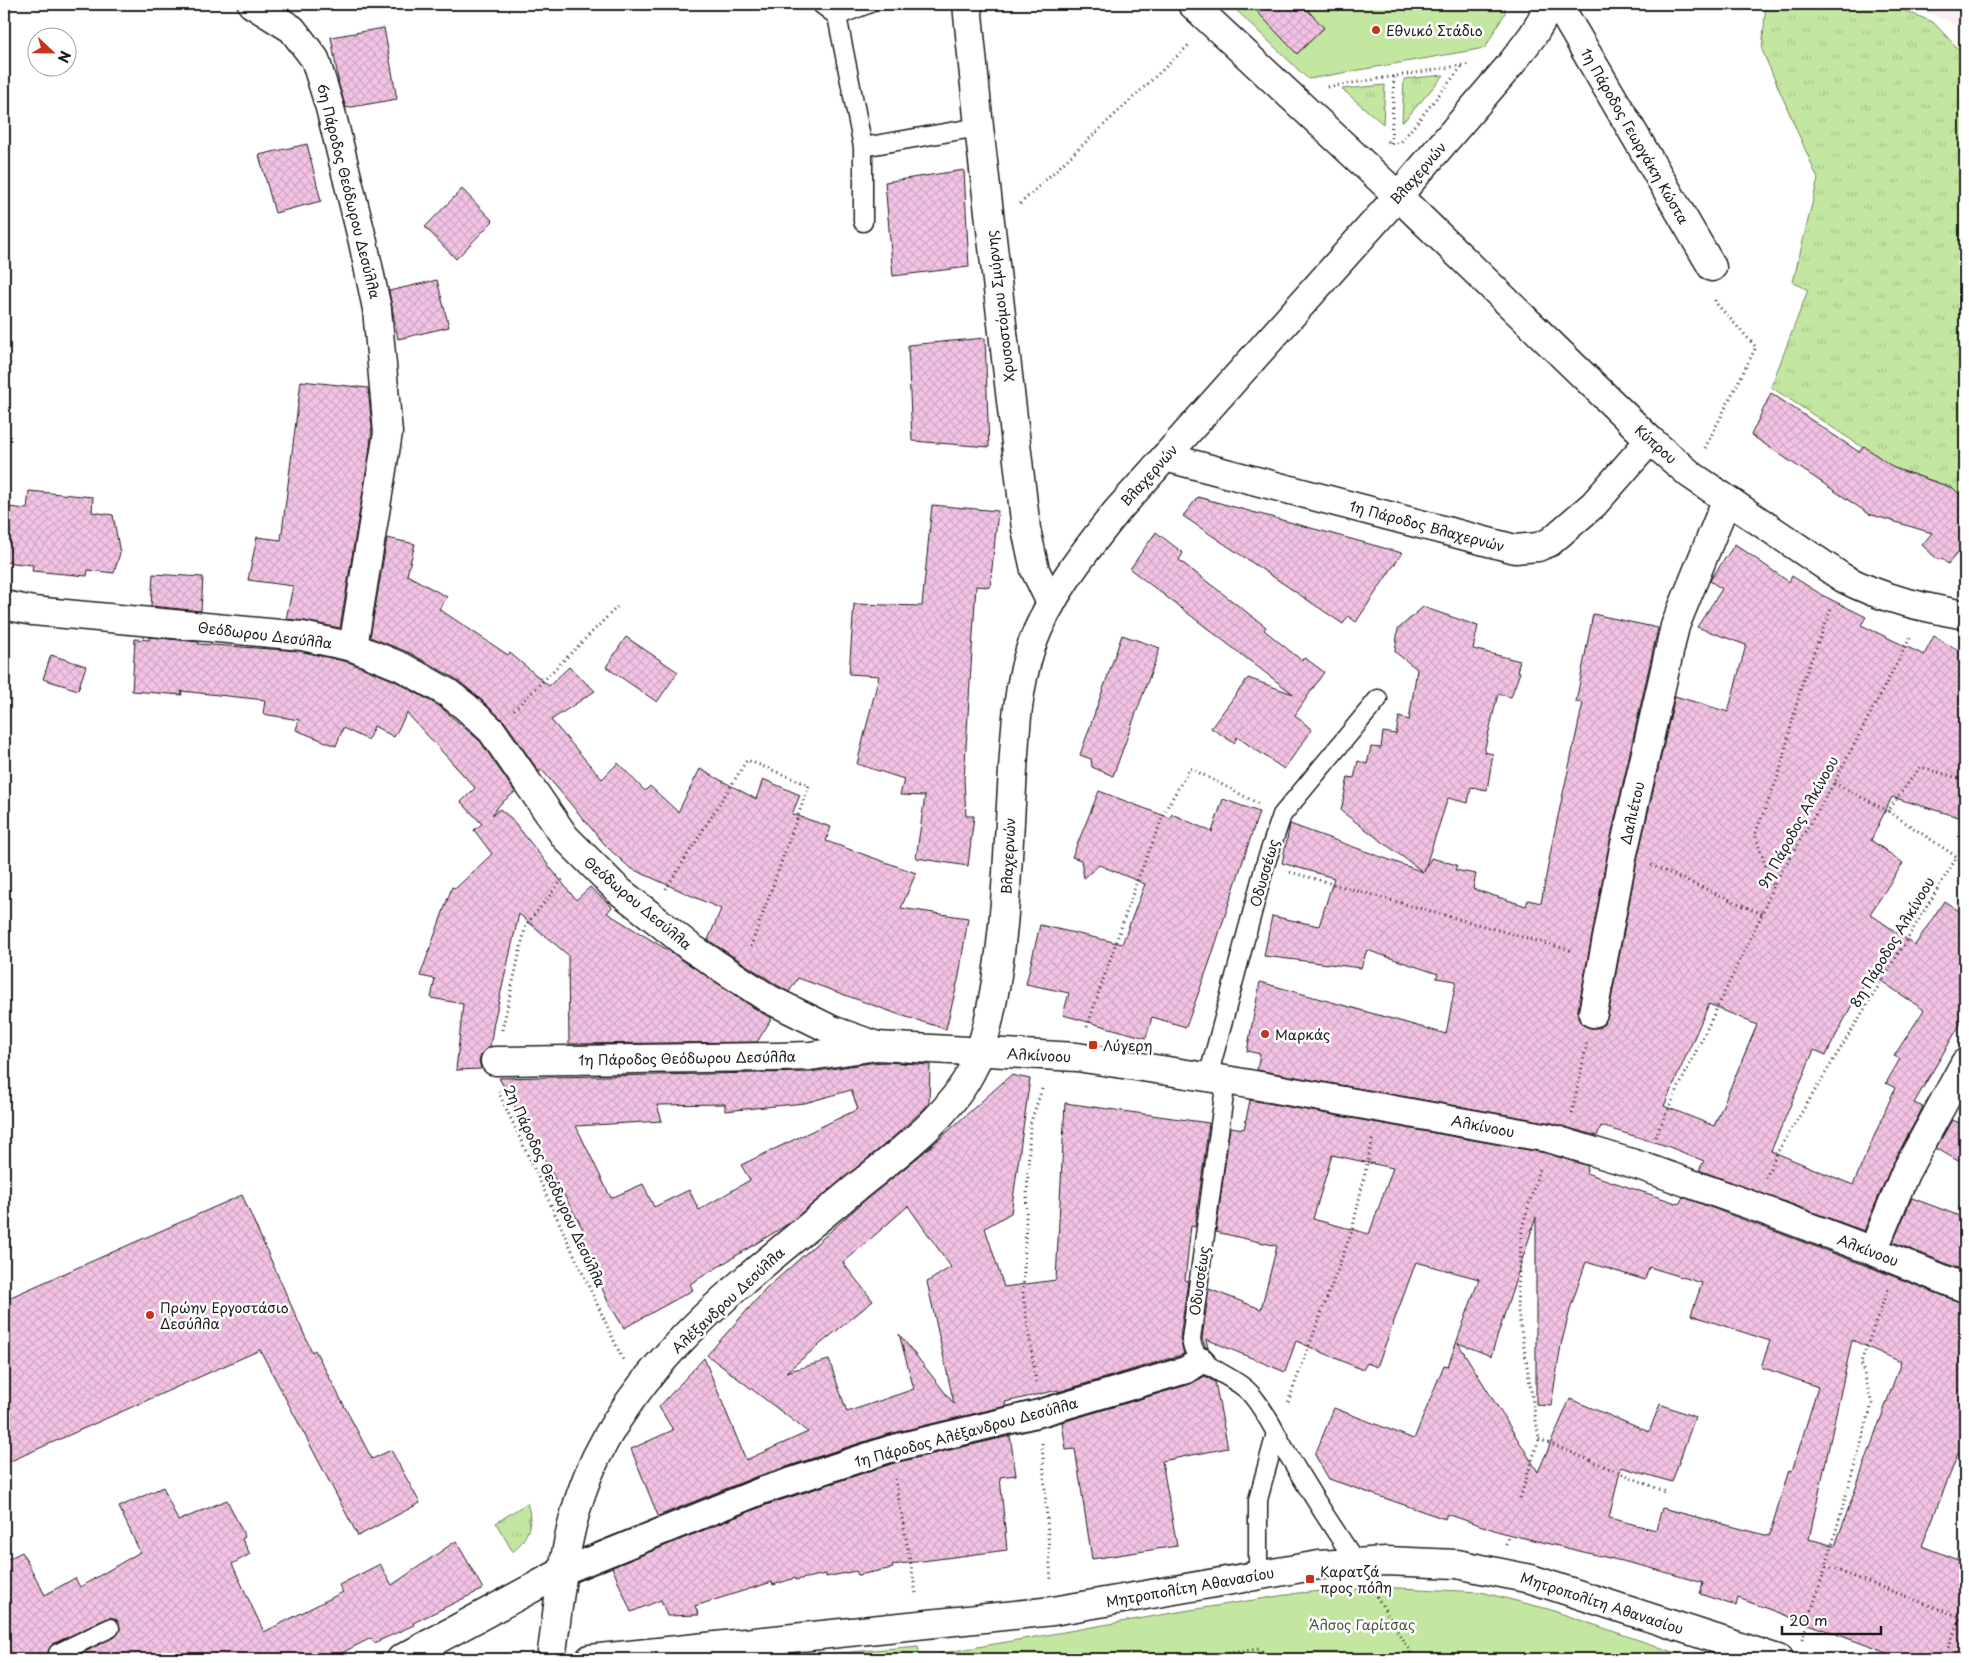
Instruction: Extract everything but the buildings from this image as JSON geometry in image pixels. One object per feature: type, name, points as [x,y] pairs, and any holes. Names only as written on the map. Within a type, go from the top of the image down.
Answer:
[{"type":"street","name":"6η Πάροδος Θεόδωρου Δεσύλλα","points":[[252,4],[292,29],[315,59],[330,108],[363,242],[377,309],[388,433],[353,647]]},
{"type":"street","name":"Χρυσοστόμου Σμύρνης","points":[[967,4],[979,127],[1026,529],[1035,570],[1051,603]]},
{"type":"street","name":"Κύπρου","points":[[1192,4],[1398,196],[1650,440],[1691,475],[1843,578],[1888,598],[1925,608],[1965,613]]},
{"type":"street","name":"Βλαχερνών","points":[[979,1053],[987,1029],[999,962],[1006,895],[1018,705],[1031,648],[1051,603],[1097,536],[1398,196],[1511,64],[1542,20],[1548,4]]},
{"type":"street","name":"1η Πάροδος Γεωργάκη Κώστα","points":[[1558,4],[1712,267]]},
{"type":"street","name":"1η Πάροδος Βλαχερνών","points":[[1165,457],[1515,549],[1538,547],[1550,542],[1594,504],[1650,440]]},
{"type":"street","name":"Δαλιέτου","points":[[1593,1013],[1623,853],[1675,626],[1726,500]]},
{"type":"street","name":"Θεόδωρου Δεσύλλα","points":[[4,605],[33,611],[302,636],[353,647],[402,667],[448,693],[492,731],[502,743],[545,810],[565,836],[582,856],[618,890],[690,947],[739,980],[807,1018],[877,1046],[979,1053]]},
{"type":"street","name":"1η Πάροδος Θεόδωρου Δεσύλλα","points":[[496,1061],[810,1056],[877,1046]]},
{"type":"street","name":"Αλκίνοου","points":[[979,1053],[1077,1057],[1217,1078],[1549,1138],[1641,1166],[1873,1251],[1965,1288]]},
{"type":"street","name":"Αλέξανδρου Δεσύλλα","points":[[551,1659],[564,1571],[575,1517],[590,1472],[613,1427],[638,1391],[671,1352],[715,1307],[938,1118],[964,1083],[979,1053]]},
{"type":"street","points":[[1873,1251],[1905,1173],[1965,1063]]},
{"type":"street","name":"1η Πάροδος Αλέξανδρου Δεσύλλα","points":[[564,1571],[761,1491],[890,1449],[1040,1414],[1186,1370],[1201,1361]]},
{"type":"street","name":"Μητροπολίτη Αθανασίου","points":[[590,1659],[1053,1611],[1258,1575],[1356,1562],[1419,1561],[1457,1564],[1522,1577],[1778,1659]]},
{"type":"street","points":[[401,1659],[564,1571]]},
{"type":"lane","points":[[821,4],[836,16],[863,148],[863,222]]},
{"type":"lane","points":[[836,16],[868,4]]},
{"type":"lane","points":[[863,148],[979,127]]},
{"type":"lane","name":"Οδυσσέως","points":[[1201,1361],[1192,1349],[1191,1339],[1217,1078],[1265,865],[1282,815],[1378,699]]},
{"type":"lane","points":[[1201,1361],[1240,1383],[1260,1406],[1316,1503],[1356,1562]]},
{"type":"lane","points":[[1258,1575],[1258,1500],[1276,1433]]},
{"type":"lane","points":[[61,1659],[58,1653],[110,1628]]},
{"type":"path","points":[[992,231],[1213,23]]},
{"type":"path","points":[[1334,94],[1326,88],[1478,62]]},
{"type":"path","points":[[1391,144],[1401,142],[1462,65]]},
{"type":"path","points":[[1391,144],[1394,76]]},
{"type":"path","points":[[1384,138],[1391,144]]},
{"type":"path","points":[[1691,475],[1756,347],[1715,302],[1712,267]]},
{"type":"path","points":[[1773,886],[1755,834],[1779,774],[1802,683],[1843,578]]},
{"type":"path","points":[[492,731],[617,607]]},
{"type":"path","name":"9η Πάροδος Αλκίνοου","points":[[1653,1141],[1762,914],[1773,886],[1834,783],[1925,608]]},
{"type":"path","points":[[650,916],[747,760],[809,785],[739,980]]},
{"type":"path","points":[[1077,1057],[1137,881],[1166,809],[1190,768],[1282,815]]},
{"type":"path","points":[[1834,783],[1888,811],[1920,768],[1965,780]]},
{"type":"path","name":"8η Πάροδος Αλκίνοου","points":[[1765,1180],[1777,1153],[1957,857],[1888,811]]},
{"type":"path","points":[[1623,853],[1762,914]]},
{"type":"path","name":"2η Πάροδος Θεόδωρου Δεσύλλα","points":[[582,856],[526,925],[492,1077],[638,1391]]},
{"type":"path","points":[[1265,865],[1604,960]]},
{"type":"path","points":[[1572,1115],[1593,1013]]},
{"type":"path","points":[[1045,1078],[1030,1124],[1023,1294],[1040,1414],[1053,1611]]},
{"type":"path","points":[[1276,1433],[1352,1231],[1375,1128]]},
{"type":"path","points":[[1520,1498],[1539,1439],[1517,1305],[1522,1228],[1541,1166]]},
{"type":"path","points":[[1801,1641],[1826,1566],[1872,1404],[1861,1362],[1890,1286]]},
{"type":"path","points":[[1539,1439],[1666,1492]]},
{"type":"path","points":[[890,1449],[921,1625]]},
{"type":"path","points":[[1356,1562],[1414,1659]]},
{"type":"path","points":[[1826,1566],[1960,1617],[1944,1659]]},
{"type":"path","points":[[1188,1659],[1259,1649],[1275,1659]]},
{"type":"shaded area","points":[[1907,4],[1965,4],[1965,28],[1943,19]]},
{"type":"green space","name":"Εθνικό Στάδιο","points":[[1230,4],[1505,4],[1505,13],[1485,48],[1308,79]]},
{"type":"green space","points":[[1766,4],[1888,4],[1933,22],[1965,56],[1965,476],[1962,495],[1936,482],[1894,468],[1771,387],[1808,290],[1793,282],[1818,179],[1762,50]]},
{"type":"green space","points":[[1444,75],[1403,122],[1402,122],[1404,79]]},
{"type":"green space","points":[[1385,85],[1383,124],[1342,89]]},
{"type":"green space","points":[[527,1503],[530,1523],[526,1535],[513,1552],[496,1523]]},
{"type":"green space","name":"Άλσος Γαρίτσας","points":[[1378,1587],[1481,1592],[1548,1609],[1694,1659],[774,1659],[918,1646],[920,1657],[1298,1593]]},
{"type":"place","name":"Εθνικό Στάδιο","points":[[1376,30]]},
{"type":"place","name":"Μαρκάς","points":[[1265,1034]]},
{"type":"place","name":"Λύγερη","points":[[1093,1045]]},
{"type":"place","name":"Πρώην Εργοστάσιο Δεσύλλα","points":[[150,1315]]},
{"type":"place","name":"Καρατζά προς πόλη","points":[[1310,1579]]}]
